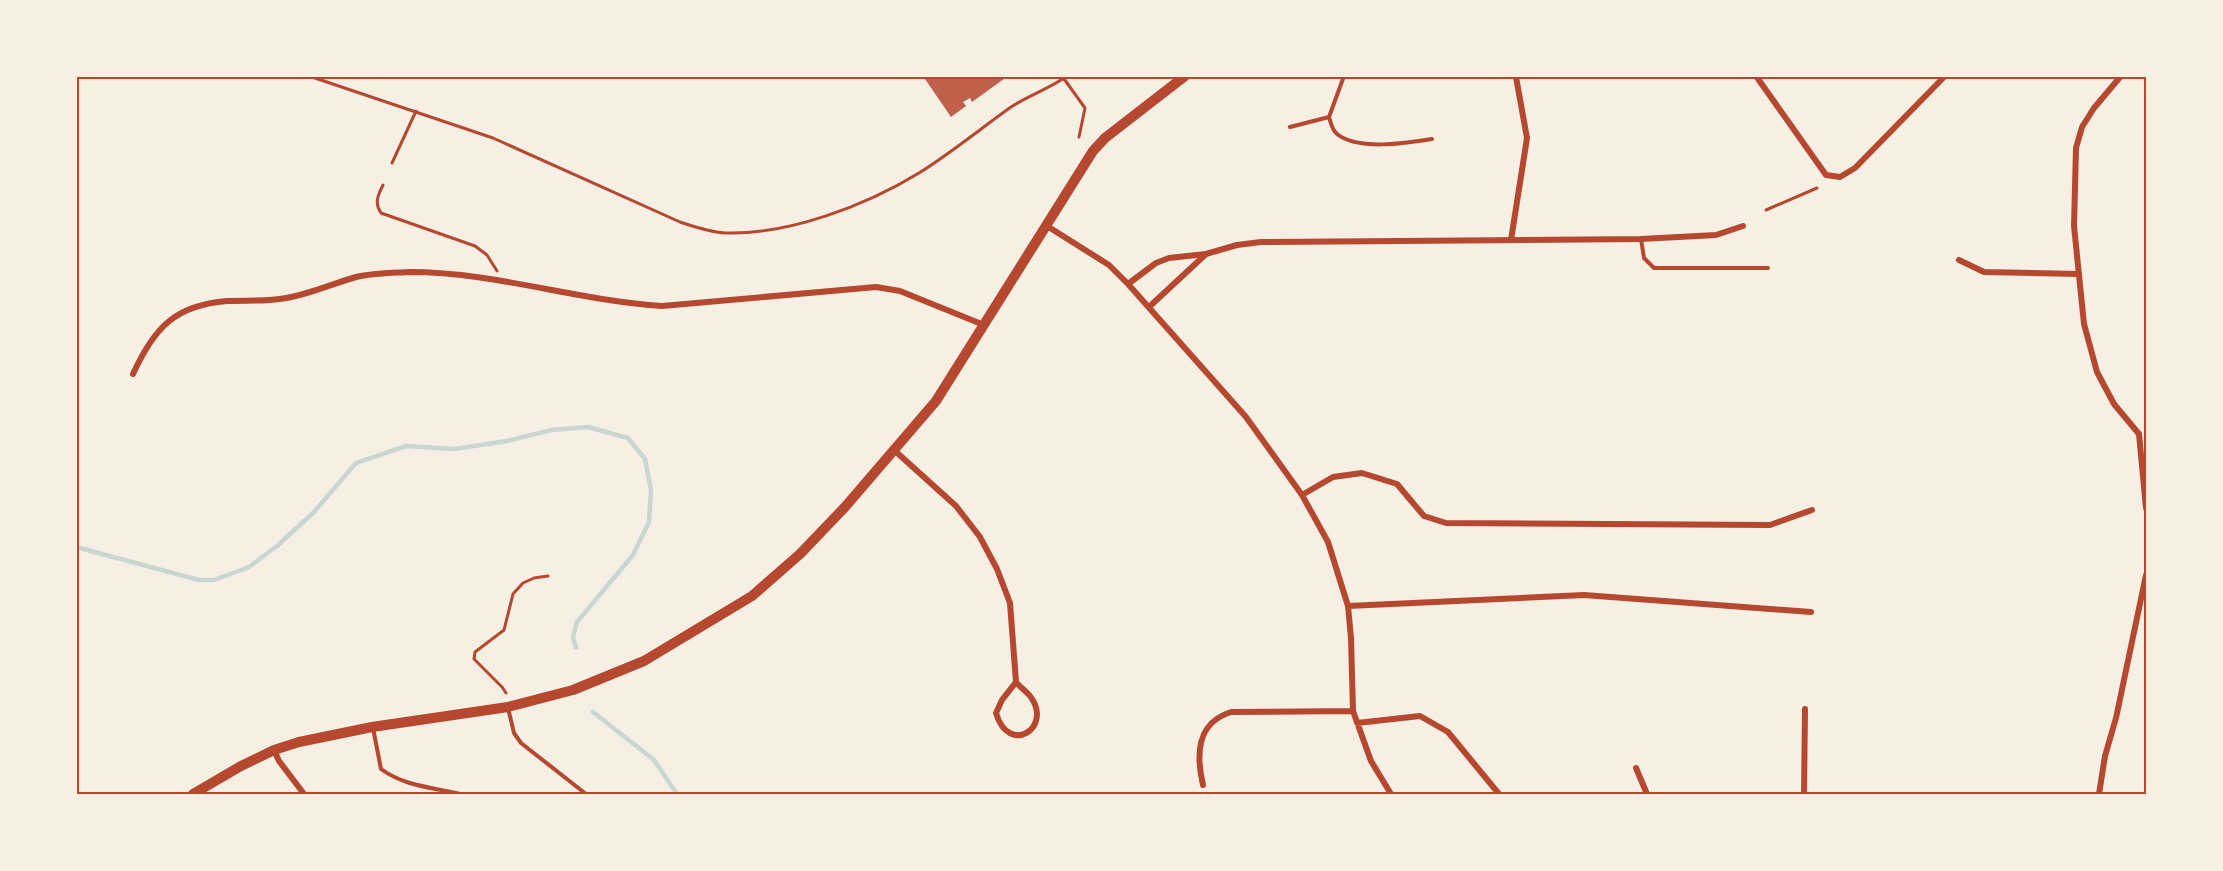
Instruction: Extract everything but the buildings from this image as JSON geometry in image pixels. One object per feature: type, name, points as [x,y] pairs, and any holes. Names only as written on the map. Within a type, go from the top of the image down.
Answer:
[{"type":"street","points":[[193,795],[241,766],[274,750],[299,742],[508,707],[573,690],[644,661],[752,596],[800,554],[936,401],[1093,151],[1105,138],[1185,76]]},
{"type":"street","points":[[1756,76],[1826,175],[1840,177],[1855,168],[1945,76]]},
{"type":"street","points":[[2121,76],[2094,108],[2082,127],[2076,148],[2074,226],[2084,324],[2097,372],[2114,404],[2139,434],[2146,508]]},
{"type":"street","points":[[1511,240],[1527,138],[1516,77]]},
{"type":"street","points":[[1047,226],[1109,265],[1128,284],[1246,417],[1302,495],[1328,542],[1348,606],[1353,711],[1371,761],[1391,795]]},
{"type":"street","points":[[1128,284],[1156,263],[1169,258],[1206,254],[1237,244],[1641,239],[1716,235],[1743,226]]},
{"type":"street","points":[[1149,307],[1206,254]]},
{"type":"street","points":[[1959,260],[1984,272],[2079,274]]},
{"type":"street","points":[[133,374],[145,348],[170,319],[199,305],[287,298],[358,277],[384,273],[412,272],[503,280],[630,304],[662,306],[876,287],[900,291],[984,325]]},
{"type":"street","points":[[2139,434],[2146,430]]},
{"type":"street","points":[[894,450],[956,506],[980,537],[993,561],[1010,603],[1016,682],[1031,697],[1037,711],[1037,722],[1029,732],[1019,736],[1008,733],[999,724],[996,713],[1002,700],[1016,682]]},
{"type":"street","points":[[1302,495],[1334,477],[1362,473],[1397,484],[1424,516],[1446,523],[1770,525],[1812,510]]},
{"type":"street","points":[[2099,795],[2104,756],[2116,718],[2146,575]]},
{"type":"street","points":[[1348,606],[1584,595],[1811,612]]},
{"type":"street","points":[[1804,795],[1805,710]]},
{"type":"street","points":[[1203,785],[1199,769],[1199,751],[1203,736],[1210,724],[1219,716],[1231,712],[1353,711]]},
{"type":"street","points":[[1357,723],[1420,716],[1448,732],[1498,795]]},
{"type":"street","points":[[274,750],[279,761],[304,795]]},
{"type":"street","points":[[1636,768],[1647,795]]},
{"type":"lane","points":[[1344,76],[1329,117],[1332,129],[1339,136],[1354,141],[1402,144],[1432,139]]},
{"type":"lane","points":[[1290,127],[1329,117]]},
{"type":"lane","points":[[1641,239],[1644,258],[1654,268],[1768,268]]},
{"type":"lane","points":[[508,707],[514,734],[521,743],[585,795]]},
{"type":"lane","points":[[372,728],[381,769],[395,779],[419,787],[460,795]]},
{"type":"path","points":[[309,76],[500,141],[680,222],[706,230],[725,232],[757,231],[841,210],[893,188],[944,157],[1025,98],[1047,89],[1067,76]]},
{"type":"path","points":[[1062,76],[1085,108],[1079,137]]},
{"type":"path","points":[[392,163],[416,111]]},
{"type":"path","points":[[383,185],[377,200],[381,213],[475,246],[487,255],[503,280]]},
{"type":"path","points":[[1766,210],[1817,188]]},
{"type":"path","points":[[508,707],[502,687],[473,657],[475,652],[504,630],[513,594],[523,583],[534,578],[548,576]]},
{"type":"waterway","points":[[76,547],[199,580],[214,580],[249,567],[277,546],[314,512],[356,463],[406,446],[454,449],[507,441],[551,430],[588,427],[628,438],[645,459],[651,490],[649,522],[633,555],[577,622],[573,637],[576,648]]},
{"type":"waterway","points":[[593,712],[654,760],[677,794]]}]
